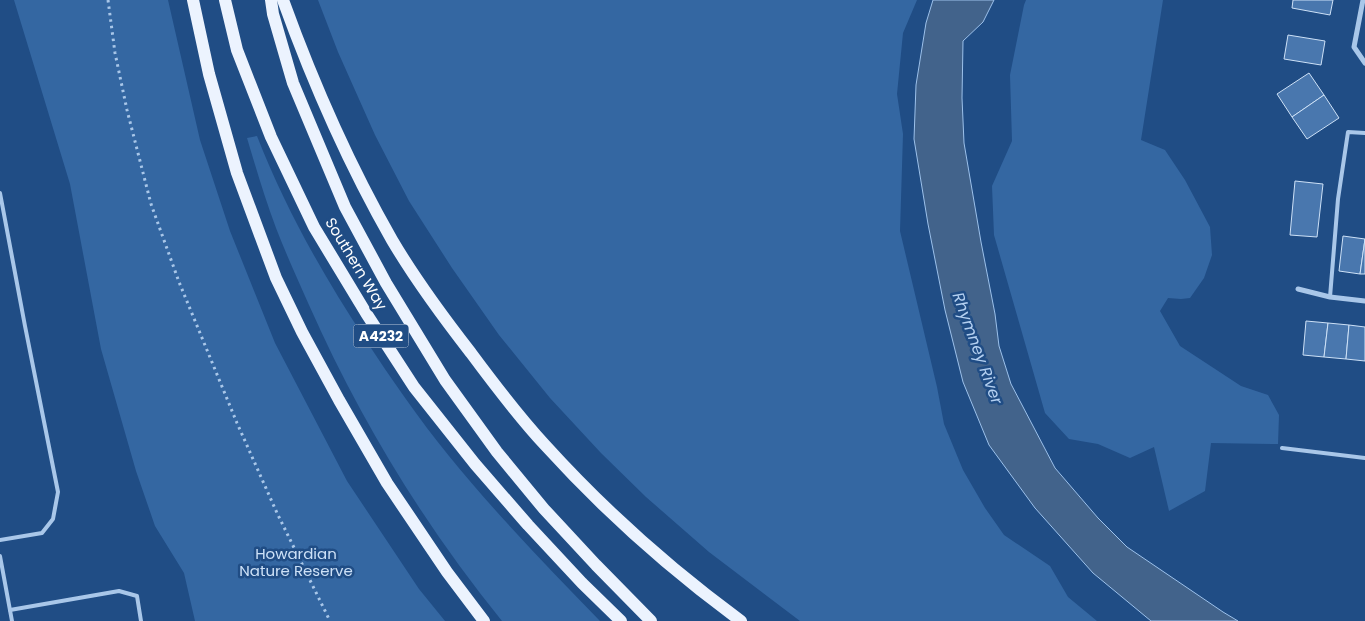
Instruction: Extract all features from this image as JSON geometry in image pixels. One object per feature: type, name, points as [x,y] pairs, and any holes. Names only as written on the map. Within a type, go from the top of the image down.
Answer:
[{"type":"main road","points":[[193,0],[209,74],[237,173],[276,278],[306,340],[387,483],[447,572],[484,621]]},
{"type":"main road","name":"Southern Way","points":[[224,0],[238,50],[271,137],[314,227],[366,313],[414,387],[475,464],[528,526],[620,621]]},
{"type":"main road","name":"Southern Way","points":[[271,0],[293,83],[345,207],[386,283],[445,380],[497,452],[544,508],[651,621]]},
{"type":"main road","points":[[283,0],[305,61],[334,130],[370,201],[393,242],[426,293],[456,334],[544,445],[602,505],[652,551],[708,597],[741,621]]},
{"type":"street","points":[[1363,0],[1354,47],[1365,63]]},
{"type":"street","points":[[1298,289],[1330,297],[1365,301]]},
{"type":"lane","points":[[1330,297],[1338,199],[1348,132],[1365,134]]},
{"type":"lane","points":[[0,194],[58,492],[53,518],[42,533],[0,540]]},
{"type":"lane","points":[[1282,448],[1365,458]]},
{"type":"lane","points":[[0,556],[12,621]]},
{"type":"lane","points":[[10,610],[119,590],[137,596],[141,621]]},
{"type":"path","points":[[108,0],[115,53],[125,101],[154,212],[179,282],[237,423],[330,621]]},
{"type":"green space","name":"Howardian Nature Reserve","points":[[14,0],[168,0],[200,140],[230,231],[275,343],[347,481],[419,589],[445,621],[195,621],[184,573],[155,526],[136,471],[101,349],[70,184]]},
{"type":"green space","points":[[318,0],[917,0],[903,33],[897,94],[903,134],[900,231],[944,424],[963,470],[985,508],[1004,535],[1050,566],[1068,597],[1097,621],[800,621],[709,552],[646,497],[601,453],[550,398],[499,335],[452,268],[409,201],[375,135],[338,52]]},
{"type":"green space","points":[[1026,0],[1163,0],[1141,140],[1165,150],[1185,180],[1210,227],[1212,255],[1204,278],[1190,298],[1168,298],[1160,311],[1180,346],[1241,386],[1268,395],[1279,415],[1278,444],[1211,443],[1205,491],[1169,511],[1154,447],[1130,458],[1098,444],[1069,439],[1045,413],[994,235],[992,186],[1012,141],[1010,75]]},
{"type":"green space","points":[[257,136],[292,215],[320,266],[365,339],[406,399],[438,442],[485,499],[600,621],[502,621],[446,547],[420,509],[371,429],[328,347],[288,257],[268,206],[247,138]]},
{"type":"water","name":"Rhymney River","points":[[933,0],[994,0],[983,22],[963,41],[962,98],[964,143],[999,346],[1011,384],[1055,468],[1098,518],[1127,547],[1238,621],[1151,621],[1093,573],[1035,508],[989,445],[963,382],[945,310],[914,139],[916,85],[926,23]]},
{"type":"building","points":[[1293,0],[1333,0],[1330,15],[1292,8]]},
{"type":"building","points":[[1288,35],[1325,41],[1321,65],[1284,59]]},
{"type":"building","points":[[1309,73],[1324,95],[1292,117],[1277,94]]},
{"type":"building","points":[[1324,95],[1339,118],[1307,139],[1292,117]]},
{"type":"building","points":[[1295,181],[1323,184],[1317,237],[1290,235]]},
{"type":"building","points":[[1343,236],[1365,239],[1360,274],[1339,271]]},
{"type":"building","points":[[1365,239],[1365,274],[1360,274]]},
{"type":"building","points":[[1306,321],[1328,323],[1324,357],[1303,355]]},
{"type":"building","points":[[1328,323],[1349,325],[1346,359],[1324,357]]},
{"type":"building","points":[[1349,325],[1365,327],[1365,361],[1346,359]]}]
